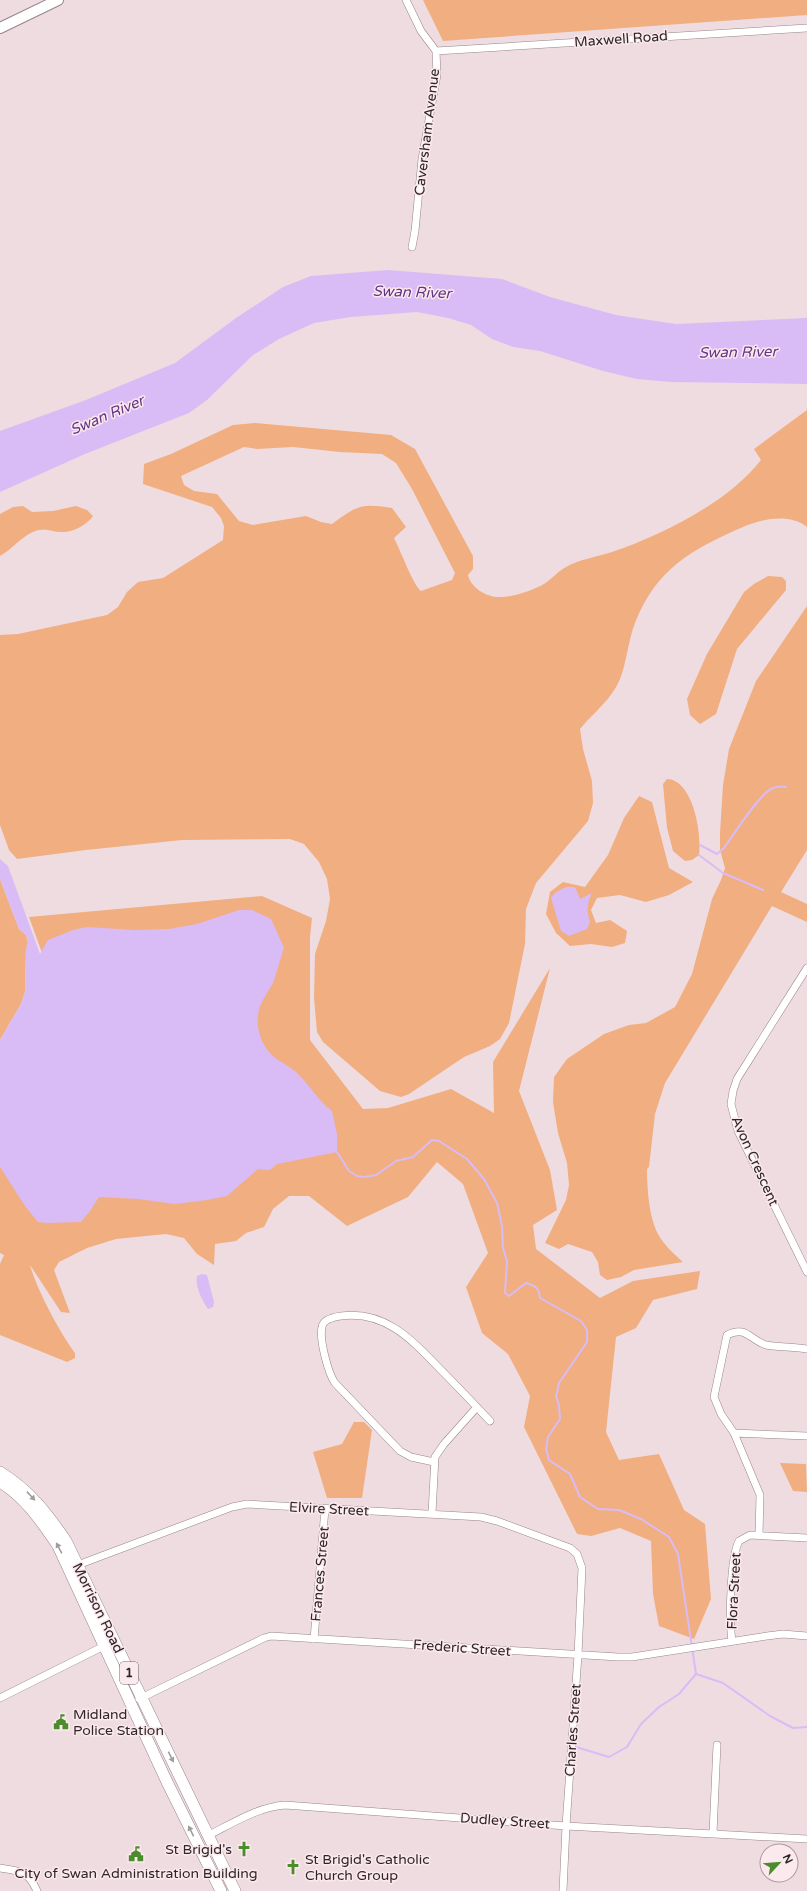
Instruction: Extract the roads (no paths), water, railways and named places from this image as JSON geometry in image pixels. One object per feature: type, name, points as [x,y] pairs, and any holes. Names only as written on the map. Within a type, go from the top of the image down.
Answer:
[{"type":"main road","name":"Morrison Road","points":[[0,1472],[26,1490],[48,1514],[66,1541],[73,1566],[109,1643],[131,1702],[167,1782],[221,1891]]},
{"type":"main road","name":"Morrison Road","points":[[0,1482],[19,1497],[40,1519],[73,1566]]},
{"type":"main road","name":"Morrison Road","points":[[109,1643],[142,1697],[235,1891]]},
{"type":"street","points":[[0,28],[58,0]]},
{"type":"street","name":"Caversham Avenue","points":[[406,0],[421,31],[436,51],[437,75],[422,159],[412,247]]},
{"type":"street","name":"Maxwell Road","points":[[436,51],[807,28]]},
{"type":"street","name":"Avon Crescent","points":[[807,968],[738,1079],[733,1091],[731,1104],[738,1131],[807,1272]]},
{"type":"street","points":[[434,1462],[411,1457],[400,1451],[335,1383],[329,1370],[322,1336],[322,1326],[324,1321],[336,1317],[361,1316],[373,1318],[400,1330],[419,1347],[490,1421]]},
{"type":"street","points":[[807,1348],[767,1345],[744,1331],[734,1332],[727,1335],[714,1397],[721,1414],[734,1433],[760,1495],[759,1534],[807,1538]]},
{"type":"street","points":[[432,1513],[434,1462],[441,1448],[477,1407]]},
{"type":"street","points":[[734,1433],[807,1436]]},
{"type":"street","name":"Elvire Street","points":[[73,1566],[239,1505],[432,1513],[481,1517],[497,1521],[562,1545],[577,1554],[582,1568]]},
{"type":"street","name":"Frances Street","points":[[314,1639],[325,1509]]},
{"type":"street","name":"Flora Street","points":[[732,1641],[733,1574],[736,1551],[739,1541],[750,1535],[759,1534]]},
{"type":"street","name":"Charles Street","points":[[563,1891],[582,1568]]},
{"type":"street","name":"Frederic Street","points":[[131,1702],[271,1636],[632,1657],[783,1634],[807,1636]]},
{"type":"street","points":[[0,1698],[109,1643]]},
{"type":"street","points":[[713,1833],[717,1745]]},
{"type":"street","name":"Dudley Street","points":[[209,1835],[260,1810],[272,1806],[285,1805],[566,1826],[807,1839]]},
{"type":"street","points":[[0,1868],[23,1872],[32,1879],[38,1891]]},
{"type":"water","name":"Swan River","points":[[388,270],[502,279],[550,297],[616,315],[676,324],[807,318],[807,384],[671,382],[637,379],[603,371],[540,351],[513,347],[492,339],[471,325],[448,318],[417,312],[351,317],[314,323],[279,339],[253,355],[207,400],[189,413],[85,454],[0,492],[0,431],[86,400],[175,363],[236,318],[283,287],[311,276]]},
{"type":"water","points":[[0,859],[8,866],[40,954],[48,940],[73,930],[87,927],[135,930],[169,929],[197,924],[239,910],[252,910],[271,919],[284,948],[273,983],[262,1001],[259,1011],[259,1033],[269,1052],[297,1073],[323,1103],[332,1111],[337,1134],[337,1152],[277,1164],[270,1170],[258,1169],[227,1196],[175,1204],[138,1199],[99,1197],[81,1222],[38,1222],[25,1206],[0,1167],[0,1040],[21,1004],[25,992],[26,949],[28,943],[26,935],[19,929],[0,879]]},
{"type":"water","points":[[566,887],[575,887],[580,899],[592,893],[588,907],[590,922],[587,929],[569,936],[561,931],[551,898],[555,893]]},
{"type":"water","points":[[202,1274],[207,1275],[214,1302],[213,1307],[208,1309],[201,1298],[197,1285],[197,1276]]},
{"type":"waterway","points":[[700,845],[717,854],[724,848],[753,807],[766,793],[775,787],[786,787]]},
{"type":"waterway","points":[[699,855],[723,873],[763,890]]},
{"type":"waterway","points":[[337,1152],[349,1171],[357,1176],[365,1177],[376,1175],[396,1161],[413,1157],[432,1140],[439,1141],[467,1159],[484,1179],[497,1203],[502,1226],[503,1248],[507,1261],[505,1293],[509,1296],[526,1283],[532,1285],[538,1290],[540,1298],[581,1321],[587,1330],[587,1342],[559,1383],[556,1397],[559,1405],[560,1419],[548,1437],[546,1449],[549,1460],[570,1474],[580,1497],[598,1509],[619,1510],[641,1519],[669,1537],[678,1554],[696,1674]]},
{"type":"waterway","points":[[696,1674],[723,1683],[770,1716],[793,1728],[807,1727]]},
{"type":"waterway","points":[[576,1747],[609,1757],[627,1747],[641,1724],[659,1707],[679,1694],[696,1674]]},
{"type":"place","name":"Midland Police Station","points":[[61,1722]]},
{"type":"place","name":"St Brigid's","points":[[244,1849]]},
{"type":"place","name":"City of Swan Administration Building","points":[[136,1854]]},
{"type":"place","name":"St Brigid's Catholic Church Group","points":[[293,1867]]}]
